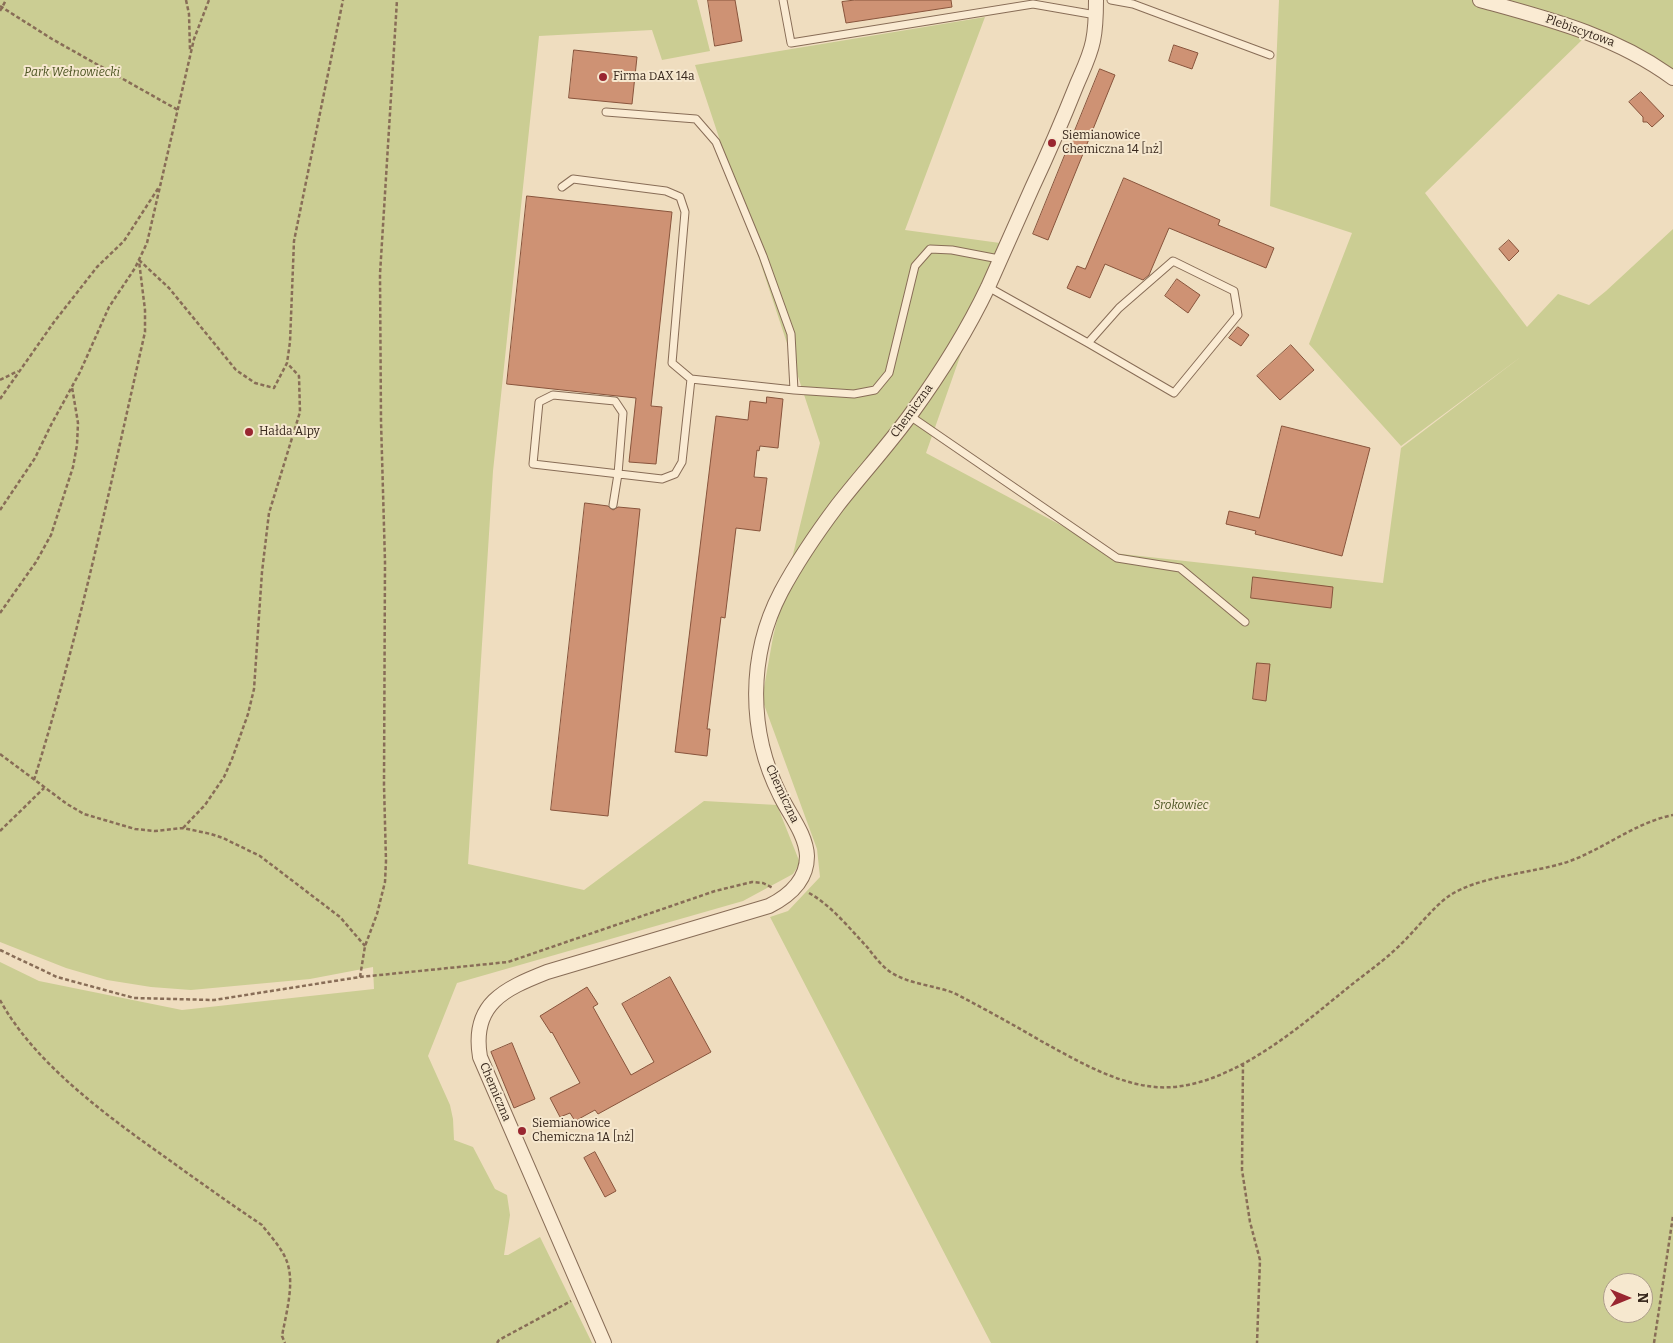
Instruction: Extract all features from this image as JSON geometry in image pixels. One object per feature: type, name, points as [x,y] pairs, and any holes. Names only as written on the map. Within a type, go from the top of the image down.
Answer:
[{"type":"street","name":"Chemiczna","points":[[604,1343],[480,1057],[478,1027],[485,1013],[500,995],[521,982],[769,906],[782,899],[797,886],[805,868],[807,858],[806,847],[767,766],[760,737],[755,699],[757,668],[764,635],[777,599],[811,541],[910,416],[947,362],[988,287],[1090,52],[1096,15],[1096,0]]},
{"type":"street","name":"Plebiscytowa","points":[[1480,0],[1581,29],[1613,42],[1650,61],[1673,78]]},
{"type":"lane","points":[[783,0],[791,43],[1033,4],[1096,15]]},
{"type":"lane","points":[[1111,0],[1133,4],[1270,55]]},
{"type":"lane","points":[[606,112],[696,119],[716,142],[763,256],[791,334],[794,390]]},
{"type":"lane","points":[[562,187],[572,179],[666,191],[680,197],[685,212],[672,363],[691,379],[794,390],[854,394],[875,390],[889,373],[915,266],[930,249],[952,250],[999,259]]},
{"type":"lane","points":[[988,287],[1174,393],[1238,315],[1234,291],[1173,261],[1120,308],[1088,343]]},
{"type":"lane","points":[[613,505],[618,474],[623,414],[615,401],[553,395],[539,402],[533,464],[618,474],[662,479],[675,474],[682,462],[691,379]]},
{"type":"lane","points":[[910,416],[1117,558],[1180,568],[1245,622]]},
{"type":"path","points":[[0,10],[6,0]]},
{"type":"path","points":[[186,0],[190,32],[190,54]]},
{"type":"path","points":[[0,510],[35,458],[51,424],[80,372],[109,307],[139,260],[147,243],[190,54],[209,0]]},
{"type":"path","points":[[139,260],[169,288],[236,370],[254,383],[274,388],[287,363],[290,342],[294,241],[343,0]]},
{"type":"path","points":[[360,977],[365,946],[377,914],[385,882],[386,861],[384,785],[385,562],[381,421],[380,274],[397,0]]},
{"type":"path","points":[[1,6],[52,39],[178,110]]},
{"type":"path","points":[[0,399],[54,322],[98,267],[124,241],[160,186]]},
{"type":"path","points":[[34,780],[48,737],[88,585],[145,332],[145,310],[139,260]]},
{"type":"path","points":[[183,828],[205,805],[224,777],[248,714],[252,697],[256,668],[262,572],[269,513],[300,412],[299,376],[287,363]]},
{"type":"path","points":[[0,380],[20,371]]},
{"type":"path","points":[[0,614],[36,562],[51,536],[57,518],[73,467],[77,445],[78,423],[72,387]]},
{"type":"path","points":[[0,754],[44,788],[84,814],[135,829],[155,831],[183,828],[223,838],[260,856],[340,917],[365,946]]},
{"type":"path","points":[[0,831],[44,788]]},
{"type":"path","points":[[797,886],[820,899],[848,926],[888,970],[904,979],[954,993],[1079,1062],[1101,1072],[1129,1082],[1156,1087],[1184,1086],[1243,1064],[1279,1042],[1391,953],[1449,895],[1472,885],[1565,863],[1600,847],[1634,828],[1658,818],[1673,815]]},
{"type":"path","points":[[0,950],[57,977],[134,998],[214,1000],[360,977],[508,962],[715,891],[752,882],[764,883],[775,889],[782,899]]},
{"type":"path","points":[[0,1000],[15,1025],[43,1058],[106,1115],[262,1225],[276,1243],[288,1265],[290,1286],[282,1336],[285,1343]]},
{"type":"path","points":[[1243,1064],[1242,1170],[1250,1222],[1260,1260],[1257,1343]]},
{"type":"path","points":[[1654,1343],[1673,1216]]},
{"type":"path","points":[[496,1343],[498,1340],[584,1294]]},
{"type":"green space","name":"Park Wełnowiecki","points":[[0,0],[697,0],[710,51],[662,60],[652,30],[539,36],[493,471],[468,864],[584,890],[704,801],[777,805],[800,863],[793,874],[743,901],[457,983],[428,1056],[450,1105],[454,1140],[473,1147],[495,1189],[507,1195],[510,1215],[504,1255],[508,1255],[540,1237],[592,1343],[0,1343],[0,962],[39,981],[182,1010],[374,989],[373,967],[310,979],[191,990],[151,987],[107,980],[66,968],[0,942]]},
{"type":"green space","name":"Srokowiec","points":[[1279,0],[1673,0],[1673,70],[1584,38],[1425,193],[1527,327],[1558,294],[1589,305],[1673,229],[1673,1343],[991,1343],[770,917],[788,911],[820,877],[817,849],[762,699],[773,637],[820,443],[695,65],[985,17],[905,230],[1000,243],[926,453],[1113,553],[1383,583],[1401,448],[1522,356],[1401,446],[1309,344],[1352,233],[1270,206]]},
{"type":"building","points":[[708,0],[735,0],[742,41],[715,46]]},
{"type":"building","points":[[855,0],[951,0],[952,7],[846,23],[842,2]]},
{"type":"building","points":[[1174,45],[1198,53],[1192,69],[1169,61]]},
{"type":"building","name":"Firma DAX 14a","points":[[574,50],[637,57],[632,104],[569,98]]},
{"type":"building","points":[[1100,69],[1115,75],[1048,240],[1033,234]]},
{"type":"building","points":[[1641,92],[1664,116],[1652,127],[1647,122],[1643,122],[1643,117],[1629,102]]},
{"type":"building","points":[[1124,178],[1220,220],[1218,225],[1274,248],[1266,268],[1169,228],[1149,275],[1143,280],[1105,264],[1090,298],[1067,288],[1077,266],[1085,269]]},
{"type":"building","points":[[527,196],[672,212],[651,406],[662,407],[656,464],[629,462],[636,398],[507,384]]},
{"type":"building","points":[[1509,240],[1519,251],[1509,261],[1499,249]]},
{"type":"building","points":[[1177,279],[1200,295],[1188,313],[1165,296]]},
{"type":"building","points":[[1238,327],[1249,335],[1241,346],[1229,338]]},
{"type":"building","points":[[1291,345],[1314,370],[1280,400],[1257,376]]},
{"type":"building","points":[[767,397],[783,399],[778,448],[760,446],[759,451],[757,450],[754,477],[767,478],[760,531],[736,528],[725,618],[721,617],[707,729],[710,729],[707,756],[675,752],[716,416],[748,420],[750,401],[766,403]]},
{"type":"building","points":[[1282,426],[1370,448],[1342,556],[1255,534],[1256,531],[1226,524],[1229,511],[1259,518]]},
{"type":"building","points":[[585,503],[608,506],[613,510],[618,507],[640,509],[608,816],[551,810]]},
{"type":"building","points":[[1253,577],[1333,587],[1331,608],[1251,598]]},
{"type":"building","points":[[1257,663],[1270,664],[1266,701],[1253,699]]},
{"type":"building","points":[[670,977],[711,1052],[598,1114],[595,1110],[575,1121],[570,1113],[560,1117],[550,1098],[580,1083],[552,1032],[540,1016],[587,987],[598,1004],[593,1007],[631,1075],[654,1062],[622,1004]]},
{"type":"building","points":[[512,1043],[535,1099],[514,1108],[491,1052]]},
{"type":"building","points":[[595,1152],[616,1191],[605,1197],[584,1158]]},
{"type":"place","name":"Firma DAX 14a","points":[[603,77]]},
{"type":"place","name":"Siemianowice Chemiczna 14 [nż]","points":[[1052,143]]},
{"type":"place","name":"Hałda Alpy","points":[[249,432]]},
{"type":"place","name":"Siemianowice Chemiczna 1A [nż]","points":[[522,1131]]}]
